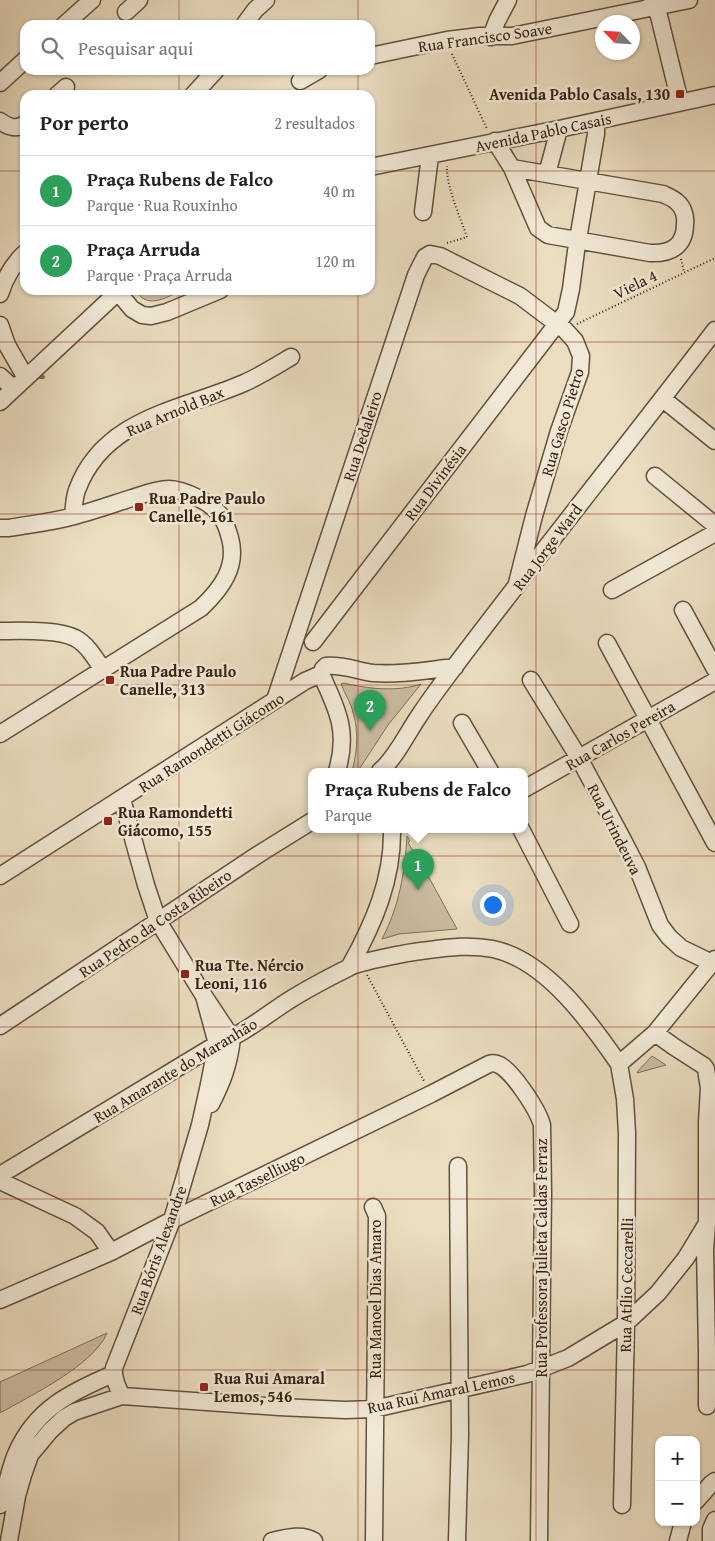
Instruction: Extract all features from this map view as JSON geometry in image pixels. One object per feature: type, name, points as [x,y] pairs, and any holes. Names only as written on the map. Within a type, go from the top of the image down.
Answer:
[{"type":"street","points":[[70,20],[92,0]]},
{"type":"street","points":[[126,12],[139,0]]},
{"type":"street","points":[[248,20],[266,0]]},
{"type":"street","points":[[491,36],[508,0]]},
{"type":"street","name":"Rua Francisco Soave","points":[[375,55],[446,40],[512,36],[654,3],[689,0]]},
{"type":"street","points":[[654,3],[660,16],[680,102]]},
{"type":"street","points":[[0,83],[20,65]]},
{"type":"street","points":[[198,90],[211,75]]},
{"type":"street","points":[[300,81],[310,75]]},
{"type":"street","name":"Avenida Pablo Casais","points":[[375,166],[715,95]]},
{"type":"street","points":[[698,99],[709,102],[715,107]]},
{"type":"street","points":[[0,121],[11,127],[20,127]]},
{"type":"street","name":"Rua Divinésia","points":[[313,642],[561,326],[568,304],[596,134],[596,121]]},
{"type":"street","points":[[547,174],[559,129]]},
{"type":"street","points":[[495,141],[512,168],[538,228],[548,236],[657,253],[676,246],[682,240],[686,221],[684,213],[676,202],[662,194],[512,168]]},
{"type":"street","points":[[423,212],[430,156]]},
{"type":"street","name":"Rua Gasco Pietro","points":[[425,257],[430,254],[440,256],[520,296],[561,326],[576,340],[581,356],[580,372],[559,431],[516,587]]},
{"type":"street","name":"Rua Dedaleiro","points":[[275,700],[416,275],[425,257]]},
{"type":"street","points":[[0,294],[4,280],[20,258]]},
{"type":"street","points":[[0,402],[115,295]]},
{"type":"street","points":[[122,295],[132,309],[151,316],[167,312],[208,295]]},
{"type":"street","points":[[0,325],[7,345],[26,378]]},
{"type":"street","name":"Rua Jorge Ward","points":[[384,768],[403,742],[420,714],[548,543],[663,399],[715,330]]},
{"type":"street","name":"Rua Arnold Bax","points":[[73,516],[76,491],[82,478],[92,462],[115,438],[131,427],[161,414],[245,383],[291,357]]},
{"type":"street","points":[[0,376],[14,389]]},
{"type":"street","points":[[663,399],[715,441]]},
{"type":"street","points":[[655,476],[715,525]]},
{"type":"street","points":[[0,528],[10,528],[73,516],[151,491],[170,489],[190,494],[209,503],[221,515],[232,545],[232,561],[228,576],[217,594],[202,608],[0,734]]},
{"type":"street","points":[[612,590],[715,533]]},
{"type":"street","points":[[683,610],[715,669]]},
{"type":"street","points":[[303,616],[340,717],[342,738],[341,756],[338,768]]},
{"type":"street","points":[[0,631],[53,632],[74,637],[87,647],[104,670]]},
{"type":"street","points":[[607,643],[715,843]]},
{"type":"street","points":[[324,670],[335,666],[391,674],[455,667]]},
{"type":"street","name":"Rua Ramondetti Giácomo","points":[[0,876],[324,670]]},
{"type":"street","name":"Rua Urindeuva","points":[[531,680],[579,758],[636,867],[660,925],[681,948],[713,961]]},
{"type":"street","name":"Rua Carlos Pereira","points":[[528,787],[715,681]]},
{"type":"street","points":[[462,723],[488,768]]},
{"type":"street","points":[[122,799],[158,921],[232,1038]]},
{"type":"street","name":"Rua Pedro da Costa Ribeiro","points":[[0,1026],[259,854],[308,824]]},
{"type":"street","points":[[350,966],[370,928],[385,887],[390,861],[392,833]]},
{"type":"street","points":[[523,833],[570,924]]},
{"type":"street","name":"Rua Amarante do Maranhão","points":[[0,1175],[217,1044],[232,1038],[290,1000],[350,966],[402,953],[470,946],[493,949],[514,955],[532,966],[563,993],[594,1028],[619,1064]]},
{"type":"street","points":[[619,1064],[655,1033],[713,961]]},
{"type":"street","points":[[204,996],[217,1044]]},
{"type":"street","points":[[655,1033],[706,1069],[709,1088],[707,1122],[711,1217],[705,1250],[707,1406]]},
{"type":"street","name":"Rua Bóris Alexandre","points":[[200,1125],[226,1072],[232,1038]]},
{"type":"street","name":"Rua Bóris Alexandre","points":[[113,1374],[172,1220],[200,1125],[217,1044]]},
{"type":"street","name":"Rua Professora Julieta Caldas Ferraz","points":[[431,1094],[489,1064],[497,1064],[505,1069],[521,1088],[539,1115],[542,1125],[539,1541]]},
{"type":"street","name":"Rua Atílio Ceccarelli","points":[[619,1064],[625,1099],[627,1133],[626,1323],[622,1505]]},
{"type":"street","name":"Rua Tasselliugo","points":[[0,1300],[111,1252],[172,1220],[431,1094]]},
{"type":"street","points":[[457,1541],[460,1435],[458,1166]]},
{"type":"street","points":[[0,1181],[75,1216],[97,1232],[111,1252]]},
{"type":"street","name":"Rua Manoel Dias Amaro","points":[[373,1206],[377,1216],[374,1541]]},
{"type":"street","name":"Rua Rui Amaral Lemos","points":[[122,1396],[279,1408],[345,1410],[374,1408],[459,1390],[541,1369],[568,1358],[626,1323],[658,1293],[686,1258],[711,1217]]},
{"type":"street","points":[[0,1505],[15,1455],[32,1425],[52,1405],[67,1395],[113,1374],[122,1396],[74,1412],[64,1418],[50,1431],[30,1455],[17,1496],[9,1541]]},
{"type":"street","points":[[67,1395],[74,1412]]},
{"type":"street","points":[[700,1496],[715,1482]]},
{"type":"street","points":[[711,1541],[711,1529],[715,1520]]},
{"type":"street","points":[[678,1541],[682,1526]]},
{"type":"street","points":[[272,1541],[302,1536],[311,1539]]},
{"type":"path","points":[[446,40],[488,131],[495,141]]},
{"type":"path","points":[[448,152],[448,176],[454,202],[468,236]]},
{"type":"path","name":"Viela 4","points":[[561,326],[715,258]]},
{"type":"path","points":[[350,966],[368,975],[431,1094]]},
{"type":"shaded area","points":[[139,295],[172,295],[154,301],[148,301]]},
{"type":"shaded area","points":[[341,684],[393,689],[421,684],[388,725],[360,768],[353,768],[356,755],[354,714]]},
{"type":"shaded area","points":[[407,836],[410,841],[408,843],[420,861],[457,929],[399,934],[382,939],[397,902],[405,863]]},
{"type":"shaded area","points":[[652,1056],[666,1065],[637,1073],[638,1071]]},
{"type":"shaded area","points":[[107,1333],[100,1345],[75,1368],[44,1389],[0,1413],[0,1382]]},
{"type":"waterway","points":[[35,377],[43,377]]},
{"type":"place","name":"Avenida Pablo Casals, 130","points":[[680,94]]},
{"type":"place","name":"Rua Padre Paulo Canelle, 161","points":[[139,507]]},
{"type":"place","name":"Rua Padre Paulo Canelle, 313","points":[[110,680]]},
{"type":"place","name":"Praça Arruda","points":[[370,731]]},
{"type":"place","name":"Rua Ramondetti Giácomo, 155","points":[[108,821]]},
{"type":"place","name":"Praça Rubens de Falco","points":[[418,890]]},
{"type":"place","name":"Rua Tte. Nércio Leoni, 116","points":[[185,974]]},
{"type":"place","name":"Rua Rui Amaral Lemos, 546","points":[[204,1387]]}]
